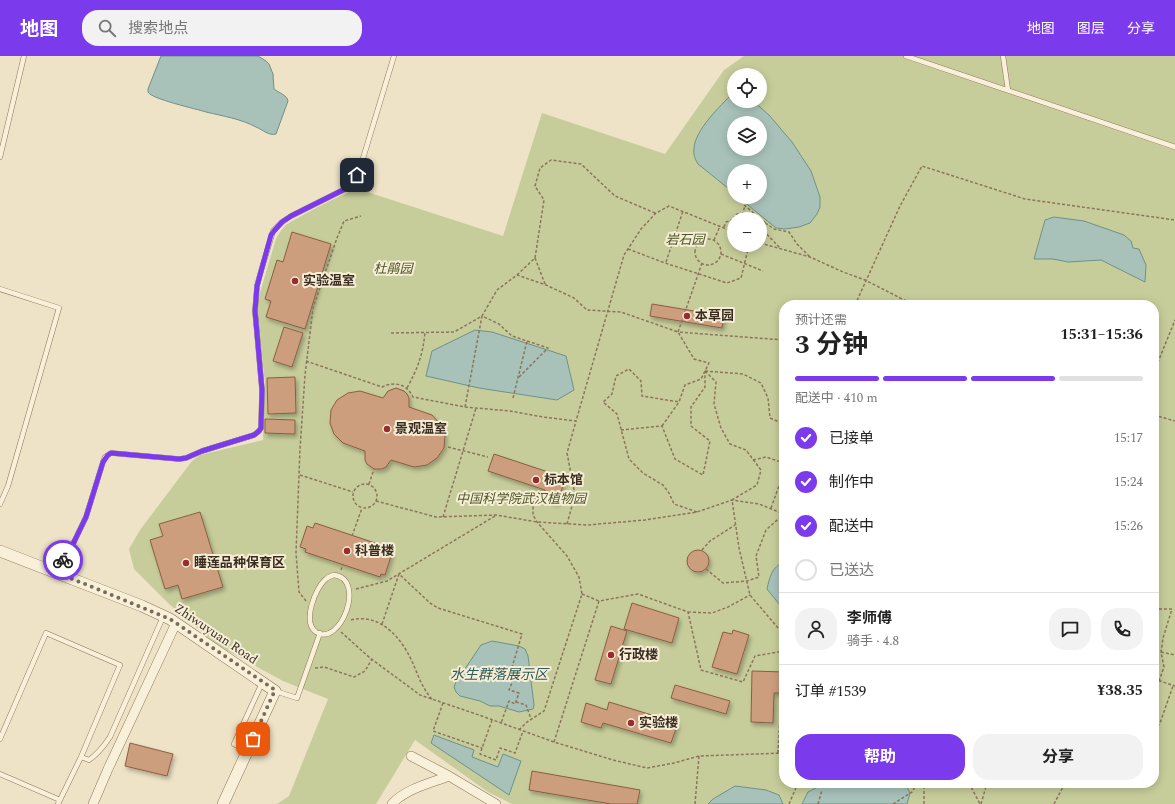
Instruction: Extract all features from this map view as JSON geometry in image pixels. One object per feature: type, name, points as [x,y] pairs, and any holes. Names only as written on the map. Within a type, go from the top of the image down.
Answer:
[{"type":"street","name":"Zhiwuyuan Road","points":[[0,551],[164,616],[275,690]]},
{"type":"street","points":[[93,804],[176,623]]},
{"type":"street","points":[[223,804],[275,690]]},
{"type":"street","points":[[411,756],[449,776],[496,804]]},
{"type":"street","points":[[392,804],[397,798],[410,791],[449,776]]},
{"type":"lane","points":[[0,157],[24,56]]},
{"type":"lane","points":[[58,573],[64,558],[73,544],[86,517],[103,462],[108,455],[111,453],[168,459],[186,458],[202,451],[254,435],[261,428],[262,390],[255,300],[271,235],[277,227],[291,216],[353,185],[361,165],[394,56]]},
{"type":"lane","points":[[906,56],[1175,147]]},
{"type":"lane","points":[[1003,56],[1008,90]]},
{"type":"lane","points":[[0,289],[59,308],[8,486],[0,504]]},
{"type":"lane","points":[[334,575],[339,576],[345,580],[349,586],[349,590],[346,611],[340,624],[328,634],[320,634],[314,630],[310,622],[312,605],[319,588],[325,579],[334,575]]},
{"type":"lane","points":[[81,756],[89,760],[101,750],[110,737],[164,616]]},
{"type":"lane","points":[[0,739],[46,633],[120,665],[81,756],[59,802],[0,774]]},
{"type":"lane","points":[[275,690],[297,698],[320,634]]},
{"type":"lane","points":[[248,751],[234,744],[263,682]]},
{"type":"path","points":[[546,285],[535,258],[544,200],[535,186],[540,168],[551,160],[582,164],[615,196],[656,213]]},
{"type":"path","points":[[856,300],[900,206],[922,166],[1024,199],[1175,220]]},
{"type":"path","points":[[743,212],[744,205],[752,212]]},
{"type":"path","points":[[567,524],[575,495],[567,453],[624,255],[641,229],[656,213],[670,206],[727,229]]},
{"type":"path","points":[[665,263],[683,211]]},
{"type":"path","points":[[306,603],[299,592],[296,552],[300,442],[306,361],[313,308],[344,221],[361,216]]},
{"type":"path","points":[[724,228],[727,222]]},
{"type":"path","points":[[767,224],[774,229],[789,232],[797,244],[810,257]]},
{"type":"path","points":[[714,240],[720,226]]},
{"type":"path","points":[[767,234],[782,250]]},
{"type":"path","points":[[674,238],[697,246]]},
{"type":"path","points":[[706,239],[714,240],[720,246],[720,258],[714,264],[710,265],[698,261],[695,252],[697,246],[701,241],[706,239]]},
{"type":"path","points":[[767,245],[810,257],[865,280],[904,300]]},
{"type":"path","points":[[628,249],[665,263],[727,283],[741,278],[747,252]]},
{"type":"path","points":[[721,254],[763,271]]},
{"type":"path","points":[[465,407],[482,316],[497,290],[517,275],[535,258]]},
{"type":"path","points":[[621,430],[662,426],[679,402],[685,385],[701,379],[709,363],[694,359],[678,332],[702,263]]},
{"type":"path","points":[[517,275],[546,285],[574,298],[587,310],[621,312],[678,332],[779,340]]},
{"type":"path","points":[[392,333],[454,332],[482,316]]},
{"type":"path","points":[[482,316],[499,324],[512,336],[548,348],[518,378]]},
{"type":"path","points":[[1159,360],[1175,320]]},
{"type":"path","points":[[407,389],[416,372],[424,348],[425,332]]},
{"type":"path","points":[[513,398],[526,341]]},
{"type":"path","points":[[306,361],[382,387],[389,384],[401,385],[410,391],[413,397],[465,407],[510,411],[576,421]]},
{"type":"path","points":[[679,402],[642,396],[642,381],[629,369],[616,376],[612,394],[603,402],[617,414],[629,459],[643,473],[663,485],[674,504],[697,512]]},
{"type":"path","points":[[705,371],[743,374],[761,383],[768,398],[770,418],[779,422]]},
{"type":"path","points":[[662,426],[675,459],[703,475],[710,441],[691,426],[691,407],[705,387],[705,371]]},
{"type":"path","points":[[376,501],[436,517],[496,515],[537,522],[587,525],[645,520],[697,512],[732,500],[757,485],[761,470],[746,450],[730,444],[721,428],[714,404],[716,382],[705,371]]},
{"type":"path","points":[[443,517],[476,408]]},
{"type":"path","points":[[1159,416],[1175,421]]},
{"type":"path","points":[[448,447],[488,457]]},
{"type":"path","points":[[753,460],[766,457],[779,461]]},
{"type":"path","points":[[368,485],[374,469]]},
{"type":"path","points":[[300,475],[354,492]]},
{"type":"path","points":[[364,484],[368,485],[374,489],[376,493],[376,501],[370,508],[362,508],[355,503],[353,499],[354,492],[364,484]]},
{"type":"path","points":[[771,509],[779,486]]},
{"type":"path","points":[[519,730],[544,711],[582,594],[580,577],[567,556],[537,522],[533,515],[533,506],[536,496]]},
{"type":"path","points":[[732,500],[759,504],[779,512]]},
{"type":"path","points":[[732,500],[739,548],[750,595],[779,629]]},
{"type":"path","points":[[352,536],[362,508]]},
{"type":"path","points":[[349,590],[387,581],[496,515]]},
{"type":"path","points":[[706,569],[723,583],[747,581],[759,577],[756,556],[766,530],[779,518]]},
{"type":"path","points":[[702,550],[710,541],[736,524]]},
{"type":"path","points":[[382,624],[399,574]]},
{"type":"path","points":[[399,574],[430,603],[438,608],[522,634],[510,674],[502,671],[500,675],[513,680],[509,690],[519,693],[516,702]]},
{"type":"path","points":[[582,594],[599,602],[638,594],[688,612],[712,613],[728,607],[750,595]]},
{"type":"path","points":[[554,742],[599,602]]},
{"type":"path","points":[[1159,609],[1172,609],[1163,638],[1161,652],[1164,667],[1159,681],[1174,686],[1159,724]]},
{"type":"path","points":[[688,612],[701,670],[743,682],[755,656],[779,652]]},
{"type":"path","points":[[347,623],[351,620],[364,619],[382,624],[393,633],[406,650],[425,691],[432,699]]},
{"type":"path","points":[[338,628],[372,659],[420,695],[554,742],[613,760],[647,768],[699,756],[778,753],[779,726]]},
{"type":"path","points":[[1161,652],[1175,655]]},
{"type":"path","points":[[307,669],[324,667],[354,676],[365,671],[372,659]]},
{"type":"path","points":[[501,723],[508,701],[515,704],[516,702],[526,705],[532,719]]},
{"type":"path","points":[[443,703],[433,731],[482,748]]},
{"type":"path","points":[[492,720],[480,754],[496,760],[500,748],[514,753],[523,731]]},
{"type":"path","points":[[695,804],[699,756]]},
{"type":"path","points":[[789,804],[796,788]]},
{"type":"path","points":[[893,804],[912,792],[914,788]]},
{"type":"path","points":[[924,788],[924,804]]},
{"type":"path","points":[[972,788],[980,804]]},
{"type":"path","points":[[980,804],[985,788]]},
{"type":"path","points":[[1054,804],[1062,788]]},
{"type":"path","points":[[818,804],[822,790]]},
{"type":"green space","name":"中国科学院武汉植物园","points":[[744,56],[1175,56],[1175,804],[512,804],[488,792],[415,740],[376,804],[277,804],[289,796],[328,699],[283,681],[217,645],[169,604],[134,569],[129,549],[140,530],[192,461],[200,455],[263,440],[265,383],[258,320],[258,299],[276,239],[285,226],[334,199],[358,189],[503,236],[542,113],[665,154],[724,70]]},
{"type":"water","points":[[161,56],[258,56],[266,61],[269,64],[273,74],[274,89],[288,101],[276,134],[268,133],[238,120],[175,104],[151,95],[148,92],[148,89]]},
{"type":"water","points":[[727,99],[727,108],[761,108],[792,142],[811,171],[820,197],[820,207],[810,223],[799,227],[785,229],[776,228],[767,221],[767,212],[756,212],[747,204],[767,204],[767,164],[727,164],[727,187],[698,164],[694,156],[695,142],[698,134],[715,111]]},
{"type":"water","points":[[1054,217],[1084,221],[1124,235],[1131,241],[1133,248],[1139,249],[1146,265],[1145,282],[1101,260],[1068,262],[1053,259],[1034,259],[1045,220]]},
{"type":"water","points":[[475,330],[492,332],[566,356],[574,390],[557,400],[479,388],[426,376],[432,351]]},
{"type":"water","points":[[779,565],[779,604],[767,589],[772,572]]},
{"type":"water","name":"水生群落展示区","points":[[492,641],[519,646],[525,649],[528,656],[534,705],[533,709],[519,712],[499,706],[490,706],[480,701],[460,696],[456,692],[454,687],[456,682],[481,645]]},
{"type":"water","points":[[434,735],[474,750],[472,757],[498,767],[503,754],[521,761],[509,795],[431,743]]},
{"type":"water","points":[[735,786],[766,790],[779,795],[783,804],[708,804],[713,799]]},
{"type":"water","points":[[816,788],[908,788],[910,793],[907,804],[802,804],[808,792]]},
{"type":"building","name":"实验温室","points":[[292,232],[331,244],[305,329],[266,317],[271,301],[265,299],[277,260],[283,262]]},
{"type":"building","name":"本草园","points":[[652,304],[724,316],[722,328],[650,316]]},
{"type":"building","points":[[284,327],[303,333],[292,367],[273,361]]},
{"type":"building","points":[[295,377],[296,413],[268,414],[267,378]]},
{"type":"building","name":"景观温室","points":[[396,388],[407,394],[409,398],[409,407],[432,415],[440,424],[445,435],[444,448],[437,458],[427,465],[414,467],[391,460],[386,467],[382,469],[374,469],[367,464],[365,460],[365,451],[343,443],[334,434],[330,423],[331,410],[337,400],[348,393],[360,391],[383,398],[388,391]]},
{"type":"building","points":[[265,419],[295,420],[295,434],[265,433]]},
{"type":"building","name":"标本馆","points":[[494,454],[551,473],[549,478],[564,483],[557,503],[542,498],[545,490],[488,471]]},
{"type":"building","name":"睡莲品种保育区","points":[[200,512],[223,587],[182,599],[178,585],[165,589],[150,540],[163,536],[159,524]]},
{"type":"building","name":"科普楼","points":[[315,523],[390,548],[388,552],[392,553],[385,575],[381,574],[380,577],[305,552],[306,549],[300,547],[307,526],[313,528]]},
{"type":"building","points":[[698,550],[706,553],[709,561],[706,569],[698,572],[690,569],[687,561],[690,553]]},
{"type":"building","points":[[632,603],[679,618],[672,643],[624,629]]},
{"type":"building","name":"行政楼","points":[[611,626],[627,631],[611,684],[595,680]]},
{"type":"building","points":[[733,630],[749,635],[737,674],[712,667],[723,632],[732,634]]},
{"type":"building","points":[[752,671],[779,672],[779,693],[774,693],[773,723],[751,722]]},
{"type":"building","points":[[675,685],[730,701],[726,714],[671,698]]},
{"type":"building","name":"实验楼","points":[[609,702],[678,723],[671,743],[603,723],[601,728],[581,722],[586,703],[607,710]]},
{"type":"building","points":[[130,743],[173,754],[167,776],[125,766]]},
{"type":"building","points":[[532,771],[640,790],[637,804],[611,804],[529,790]]},
{"type":"way so far","points":[[63,560],[58,573],[142,606],[170,619],[275,690],[253,739]]},
{"type":"place","name":"实验温室","points":[[295,281]]},
{"type":"place","name":"本草园","points":[[687,316]]},
{"type":"place","name":"景观温室","points":[[387,429]]},
{"type":"place","name":"标本馆","points":[[536,480]]},
{"type":"place","name":"科普楼","points":[[347,551]]},
{"type":"place","name":"睡莲品种保育区","points":[[186,563]]},
{"type":"place","name":"行政楼","points":[[611,655]]},
{"type":"place","name":"实验楼","points":[[631,723]]},
{"type":"route","points":[[63,560],[73,544],[86,517],[103,462],[111,453],[162,459],[186,458],[202,451],[254,435],[259,431],[261,428],[262,390],[255,300],[257,286],[271,235],[282,222],[291,216],[353,185],[357,175]]},
{"type":"park label","name":"岩石园","points":[[685,240]]},
{"type":"park label","name":"杜鹃园","points":[[393,269]]}]
